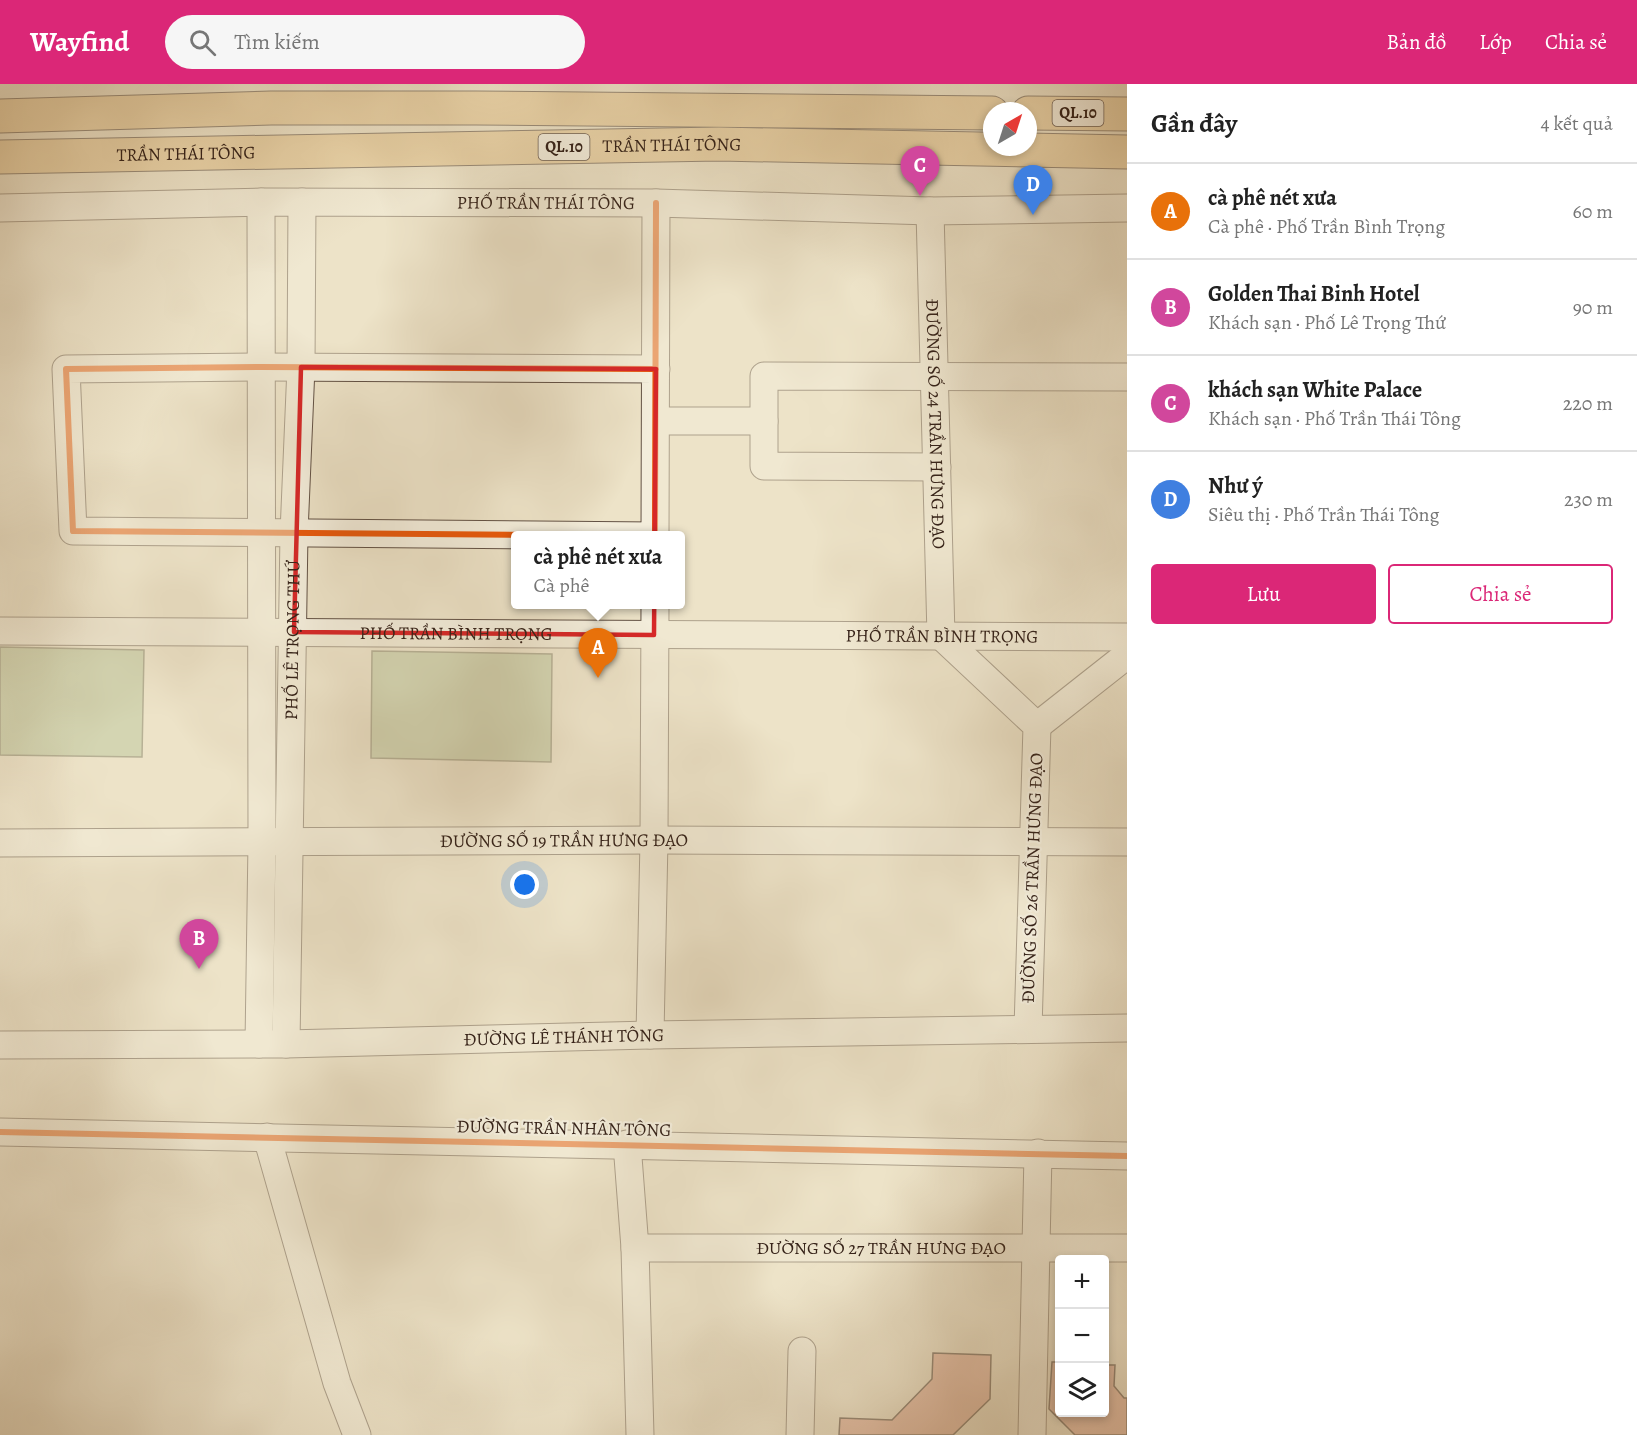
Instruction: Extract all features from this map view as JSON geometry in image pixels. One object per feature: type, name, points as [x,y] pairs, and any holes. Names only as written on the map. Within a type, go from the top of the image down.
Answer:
[{"type":"main road","name":"TRẦN THÁI TÔNG","points":[[0,116],[294,108],[983,112]]},
{"type":"main road","name":"QL.10","points":[[1037,113],[1127,114]]},
{"type":"main road","name":"TRẦN THÁI TÔNG","points":[[0,157],[719,144],[1127,152]]},
{"type":"street","name":"PHỐ TRẦN THÁI TÔNG","points":[[0,208],[261,202],[656,203],[930,211],[1127,208]]},
{"type":"street","name":"PHỐ LÊ TRỌNG THỨ","points":[[259,1044],[262,842],[261,202]]},
{"type":"street","name":"PHỐ LÊ TRỌNG THỨ","points":[[286,1044],[291,842],[294,533],[301,367],[302,202]]},
{"type":"street","points":[[655,531],[656,203]]},
{"type":"street","name":"ĐƯỜNG SỐ 24 TRẦN HƯNG ĐẠO","points":[[930,211],[941,636]]},
{"type":"street","points":[[511,535],[72,531],[66,369],[301,367],[656,369]]},
{"type":"street","points":[[937,467],[764,466],[764,376],[1127,377]]},
{"type":"street","points":[[656,421],[764,421]]},
{"type":"street","points":[[650,1035],[655,609]]},
{"type":"street","name":"PHỐ TRẦN BÌNH TRỌNG","points":[[0,631],[1127,637]]},
{"type":"street","name":"ĐƯỜNG SỐ 26 TRẦN HƯNG ĐẠO","points":[[941,636],[1037,726],[1028,1029]]},
{"type":"street","name":"ĐƯỜNG SỐ 26 TRẦN HƯNG ĐẠO","points":[[1037,726],[1127,655]]},
{"type":"street","name":"ĐƯỜNG SỐ 19 TRẦN HƯNG ĐẠO","points":[[0,843],[654,840],[1127,842]]},
{"type":"street","name":"ĐƯỜNG LÊ THÁNH TÔNG","points":[[0,1045],[286,1044],[650,1035],[1127,1028]]},
{"type":"street","name":"ĐƯỜNG TRẦN NHÂN TÔNG","points":[[0,1132],[1127,1156]]},
{"type":"street","points":[[267,1137],[338,1383],[357,1435]]},
{"type":"street","points":[[627,1144],[635,1248],[640,1435]]},
{"type":"street","points":[[1032,1435],[1038,1153]]},
{"type":"street","name":"ĐƯỜNG SỐ 27 TRẦN HƯNG ĐẠO","points":[[635,1248],[1127,1248]]},
{"type":"street","points":[[800,1435],[802,1351]]},
{"type":"highlighted area","points":[[301,367],[656,369],[654,635],[294,632]]},
{"type":"green space","points":[[0,647],[144,650],[142,757],[0,755]]},
{"type":"green space","points":[[372,651],[552,654],[551,762],[371,758]]},
{"type":"building","points":[[933,1353],[991,1355],[990,1399],[953,1435],[839,1435],[840,1418],[892,1420],[932,1379]]},
{"type":"building","points":[[1052,1362],[1055,1362],[1055,1415],[1049,1409]]},
{"type":"building","points":[[1109,1365],[1115,1365],[1114,1386],[1124,1398],[1127,1398],[1127,1435],[1075,1435],[1057,1417],[1109,1417]]},
{"type":"cycle path","points":[[656,203],[656,369]]},
{"type":"cycle path","points":[[511,535],[73,531],[66,369],[262,367],[656,369]]},
{"type":"cycle path","points":[[655,531],[656,369]]},
{"type":"cycle path","points":[[0,1132],[1127,1156]]},
{"type":"place","name":"khách sạn White Palace","points":[[920,196]]},
{"type":"place","name":"Như ý","points":[[1033,215]]},
{"type":"place","name":"cà phê nét xưa","points":[[598,678]]},
{"type":"place","name":"Golden Thai Binh Hotel","points":[[199,969]]}]
